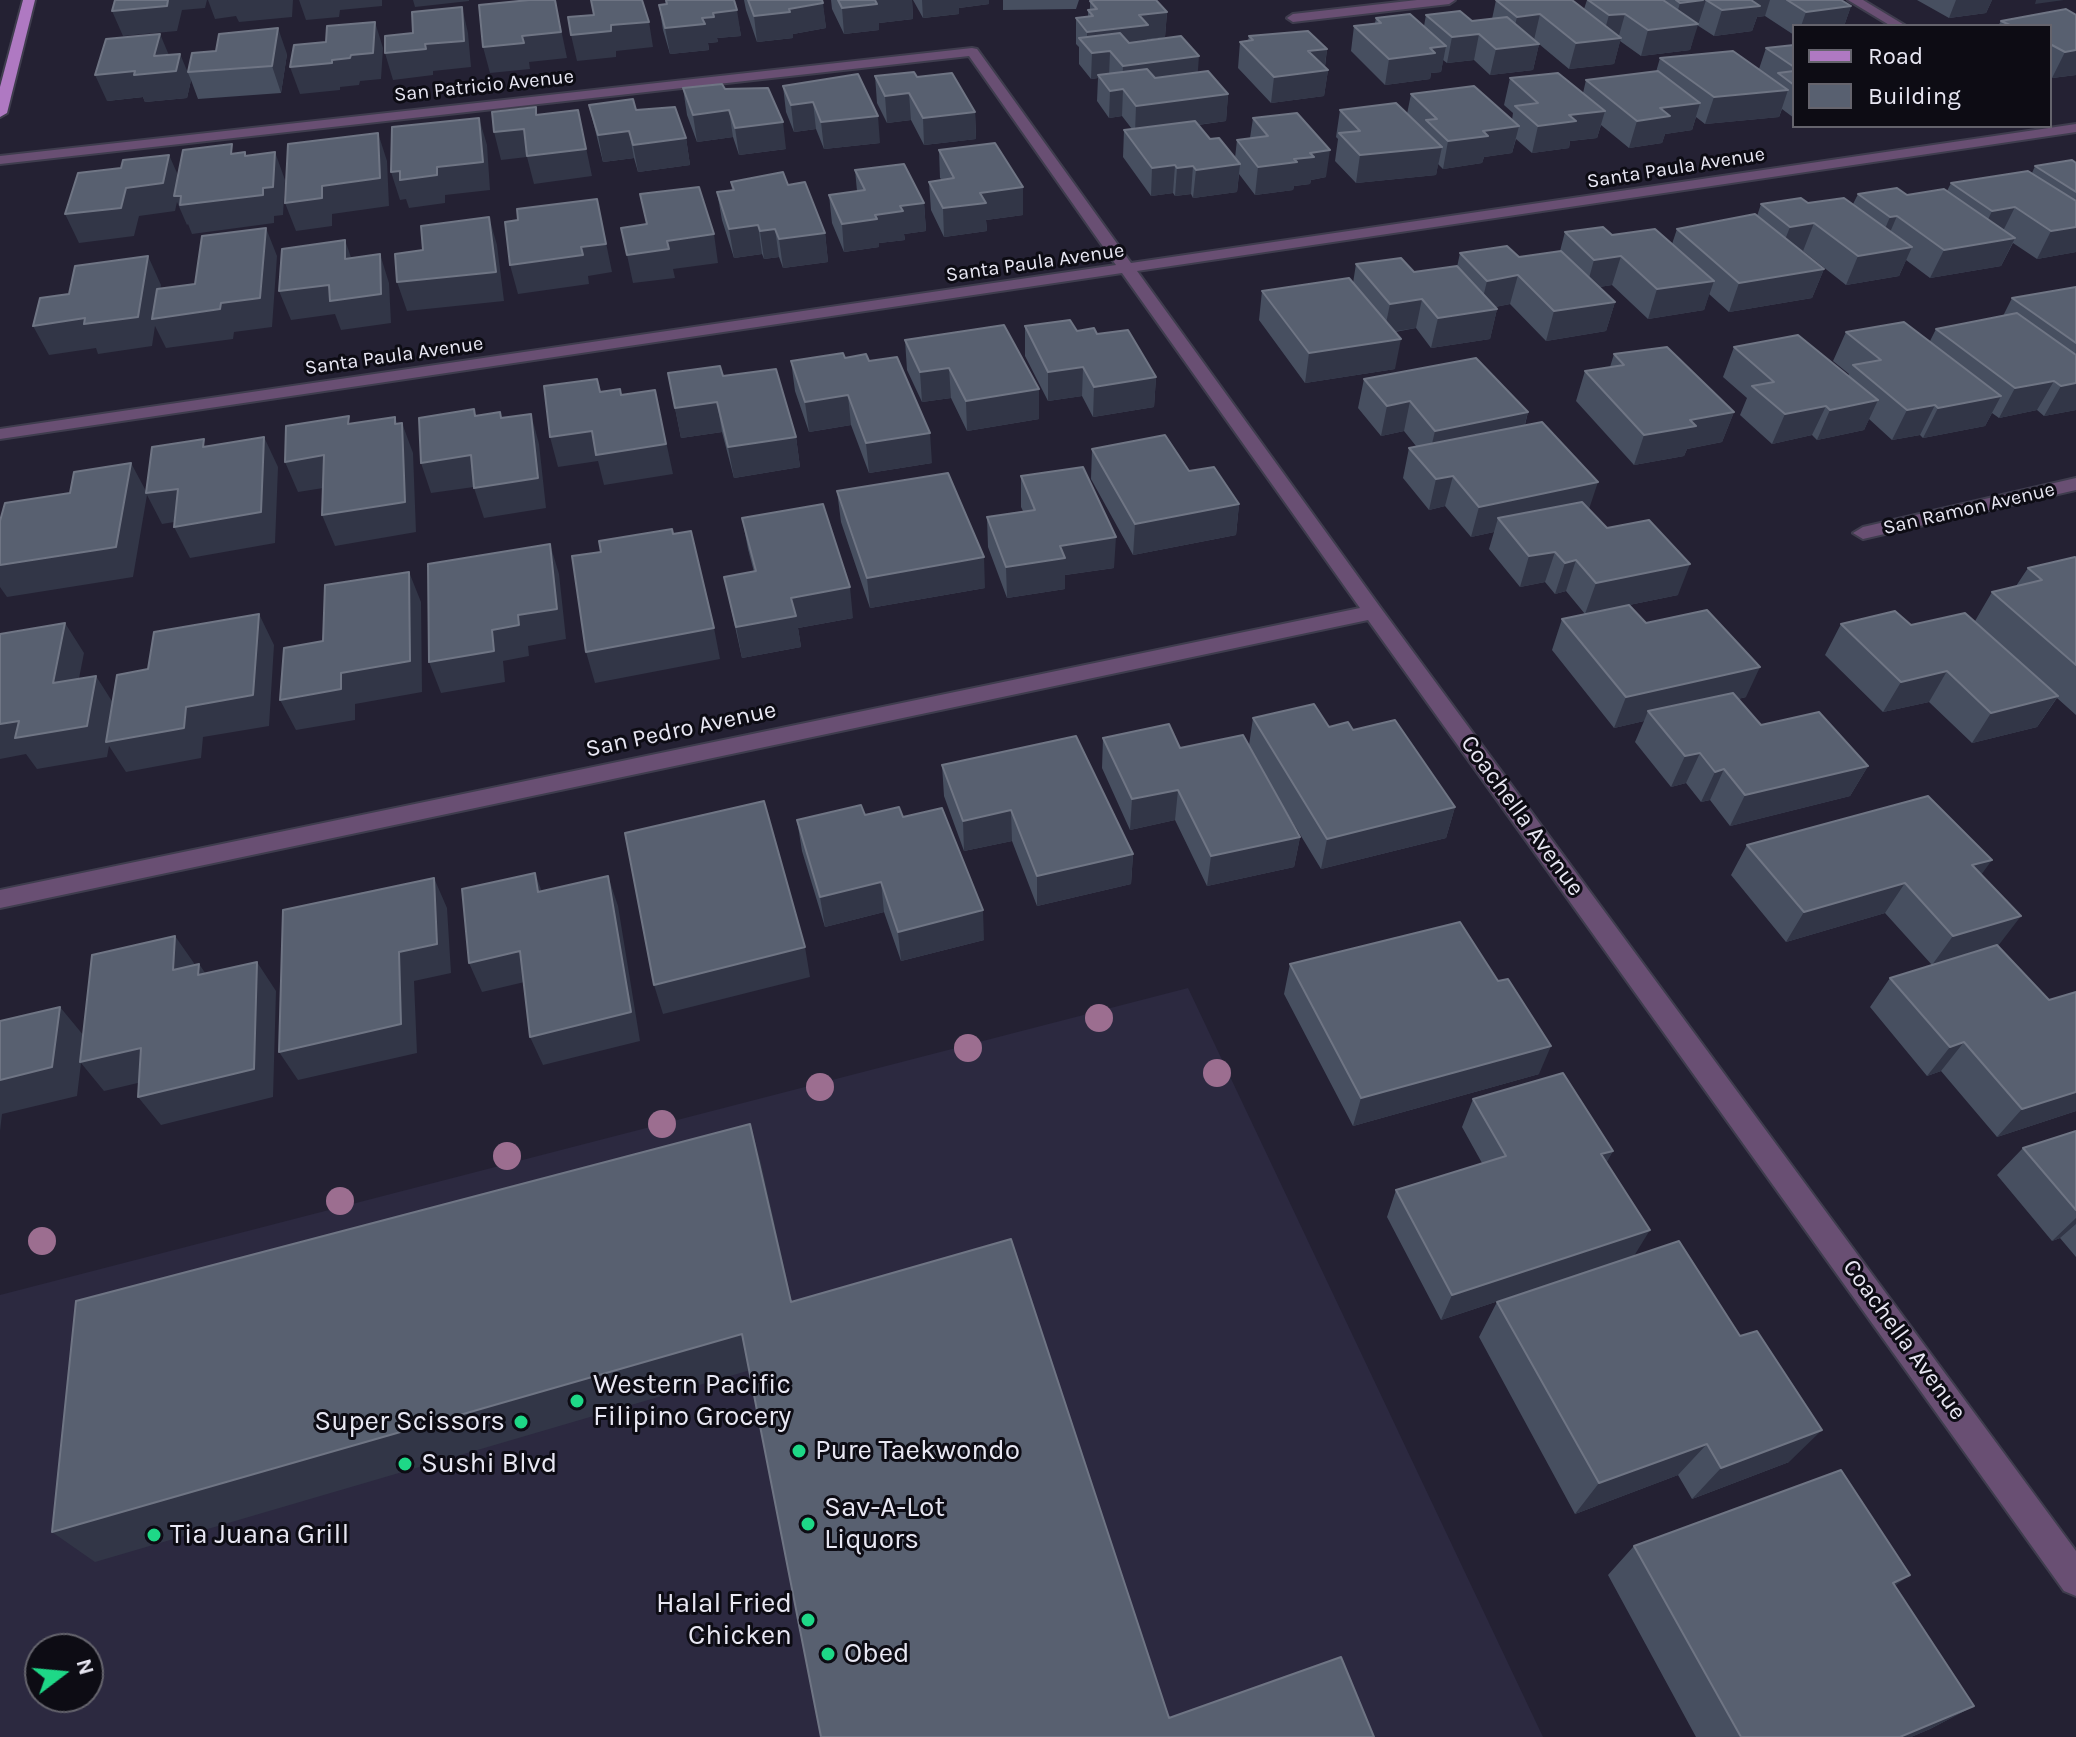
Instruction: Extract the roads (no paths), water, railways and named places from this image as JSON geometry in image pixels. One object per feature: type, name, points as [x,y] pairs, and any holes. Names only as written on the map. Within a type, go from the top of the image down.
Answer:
[{"type":"main road","points":[[0,113],[29,0]]},
{"type":"street","points":[[1293,18],[1449,0]]},
{"type":"street","points":[[1854,0],[1896,24]]},
{"type":"street","name":"San Patricio Avenue","points":[[0,160],[972,52]]},
{"type":"street","name":"Coachella Avenue","points":[[972,52],[1373,612],[2076,1579]]},
{"type":"street","name":"Santa Paula Avenue","points":[[2052,127],[2072,124]]},
{"type":"street","name":"Santa Paula Avenue","points":[[0,434],[1126,270],[2046,128]]},
{"type":"street","name":"San Ramon Avenue","points":[[1863,533],[2076,484]]},
{"type":"street","name":"San Pedro Avenue","points":[[0,899],[1373,612]]},
{"type":"place","name":"Western Pacific Filipino Grocery","points":[[577,1401]]},
{"type":"place","name":"Super Scissors","points":[[521,1422]]},
{"type":"place","name":"Pure Taekwondo","points":[[799,1451]]},
{"type":"place","name":"Sushi Blvd","points":[[405,1464]]},
{"type":"place","name":"Sav-A-Lot Liquors","points":[[808,1524]]},
{"type":"place","name":"Tia Juana Grill","points":[[154,1535]]},
{"type":"place","name":"Halal Fried Chicken","points":[[808,1620]]},
{"type":"place","name":"Obed","points":[[828,1654]]}]
